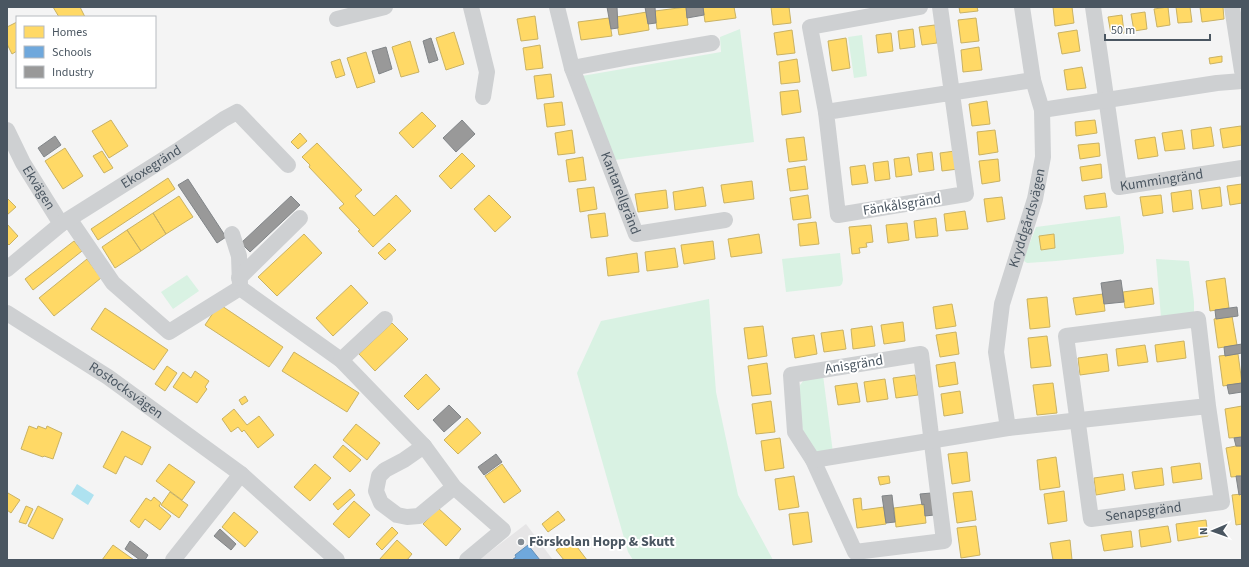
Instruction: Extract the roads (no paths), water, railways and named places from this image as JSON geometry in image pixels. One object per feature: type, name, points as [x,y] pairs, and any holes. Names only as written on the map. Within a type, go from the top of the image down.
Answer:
[{"type":"street","points":[[337,19],[385,7]]},
{"type":"street","points":[[471,7],[487,72],[483,97]]},
{"type":"street","name":"Kantarellgränd","points":[[557,7],[572,68],[636,234],[725,220]]},
{"type":"street","name":"Fänkålsgränd","points":[[920,7],[810,27],[826,112],[838,215],[966,194],[940,7]]},
{"type":"street","name":"Kryddgårdsvägen","points":[[1008,428],[996,352],[1002,304],[1035,199],[1043,157],[1042,110],[1033,80],[1022,7]]},
{"type":"street","name":"Kummingränd","points":[[1093,7],[1119,187],[1242,168]]},
{"type":"street","points":[[1232,7],[1242,71]]},
{"type":"street","points":[[572,68],[630,56],[712,44]]},
{"type":"street","points":[[826,112],[1033,80]]},
{"type":"street","points":[[1042,110],[1217,83],[1242,81]]},
{"type":"street","name":"Ekoxegränd","points":[[7,269],[66,222],[237,112],[288,166]]},
{"type":"street","name":"Ekvägen","points":[[7,130],[23,163],[113,283],[169,332],[240,283]]},
{"type":"street","points":[[240,283],[300,218]]},
{"type":"street","points":[[232,234],[239,256],[240,283]]},
{"type":"street","points":[[240,283],[341,360],[424,446],[454,487],[503,530],[466,560]]},
{"type":"street","name":"Rostocksvägen","points":[[7,313],[108,377],[241,474],[337,560]]},
{"type":"street","points":[[341,360],[385,319]]},
{"type":"street","name":"Senapsgränd","points":[[1198,319],[1208,406],[1222,502],[1091,519],[1066,336],[1198,319]]},
{"type":"street","name":"Anisgränd","points":[[921,354],[931,441],[944,541],[855,552],[813,460],[796,432],[791,375],[921,354]]},
{"type":"street","points":[[813,460],[1008,428],[1208,406]]},
{"type":"street","points":[[424,446],[404,460],[385,470],[379,476],[376,491],[381,503],[397,515],[407,518],[419,516],[454,487]]},
{"type":"street","points":[[173,560],[241,474]]},
{"type":"water","points":[[77,484],[94,495],[88,505],[71,494]]},
{"type":"place","name":"Förskolan Hopp & Skutt","points":[[521,542]]}]
